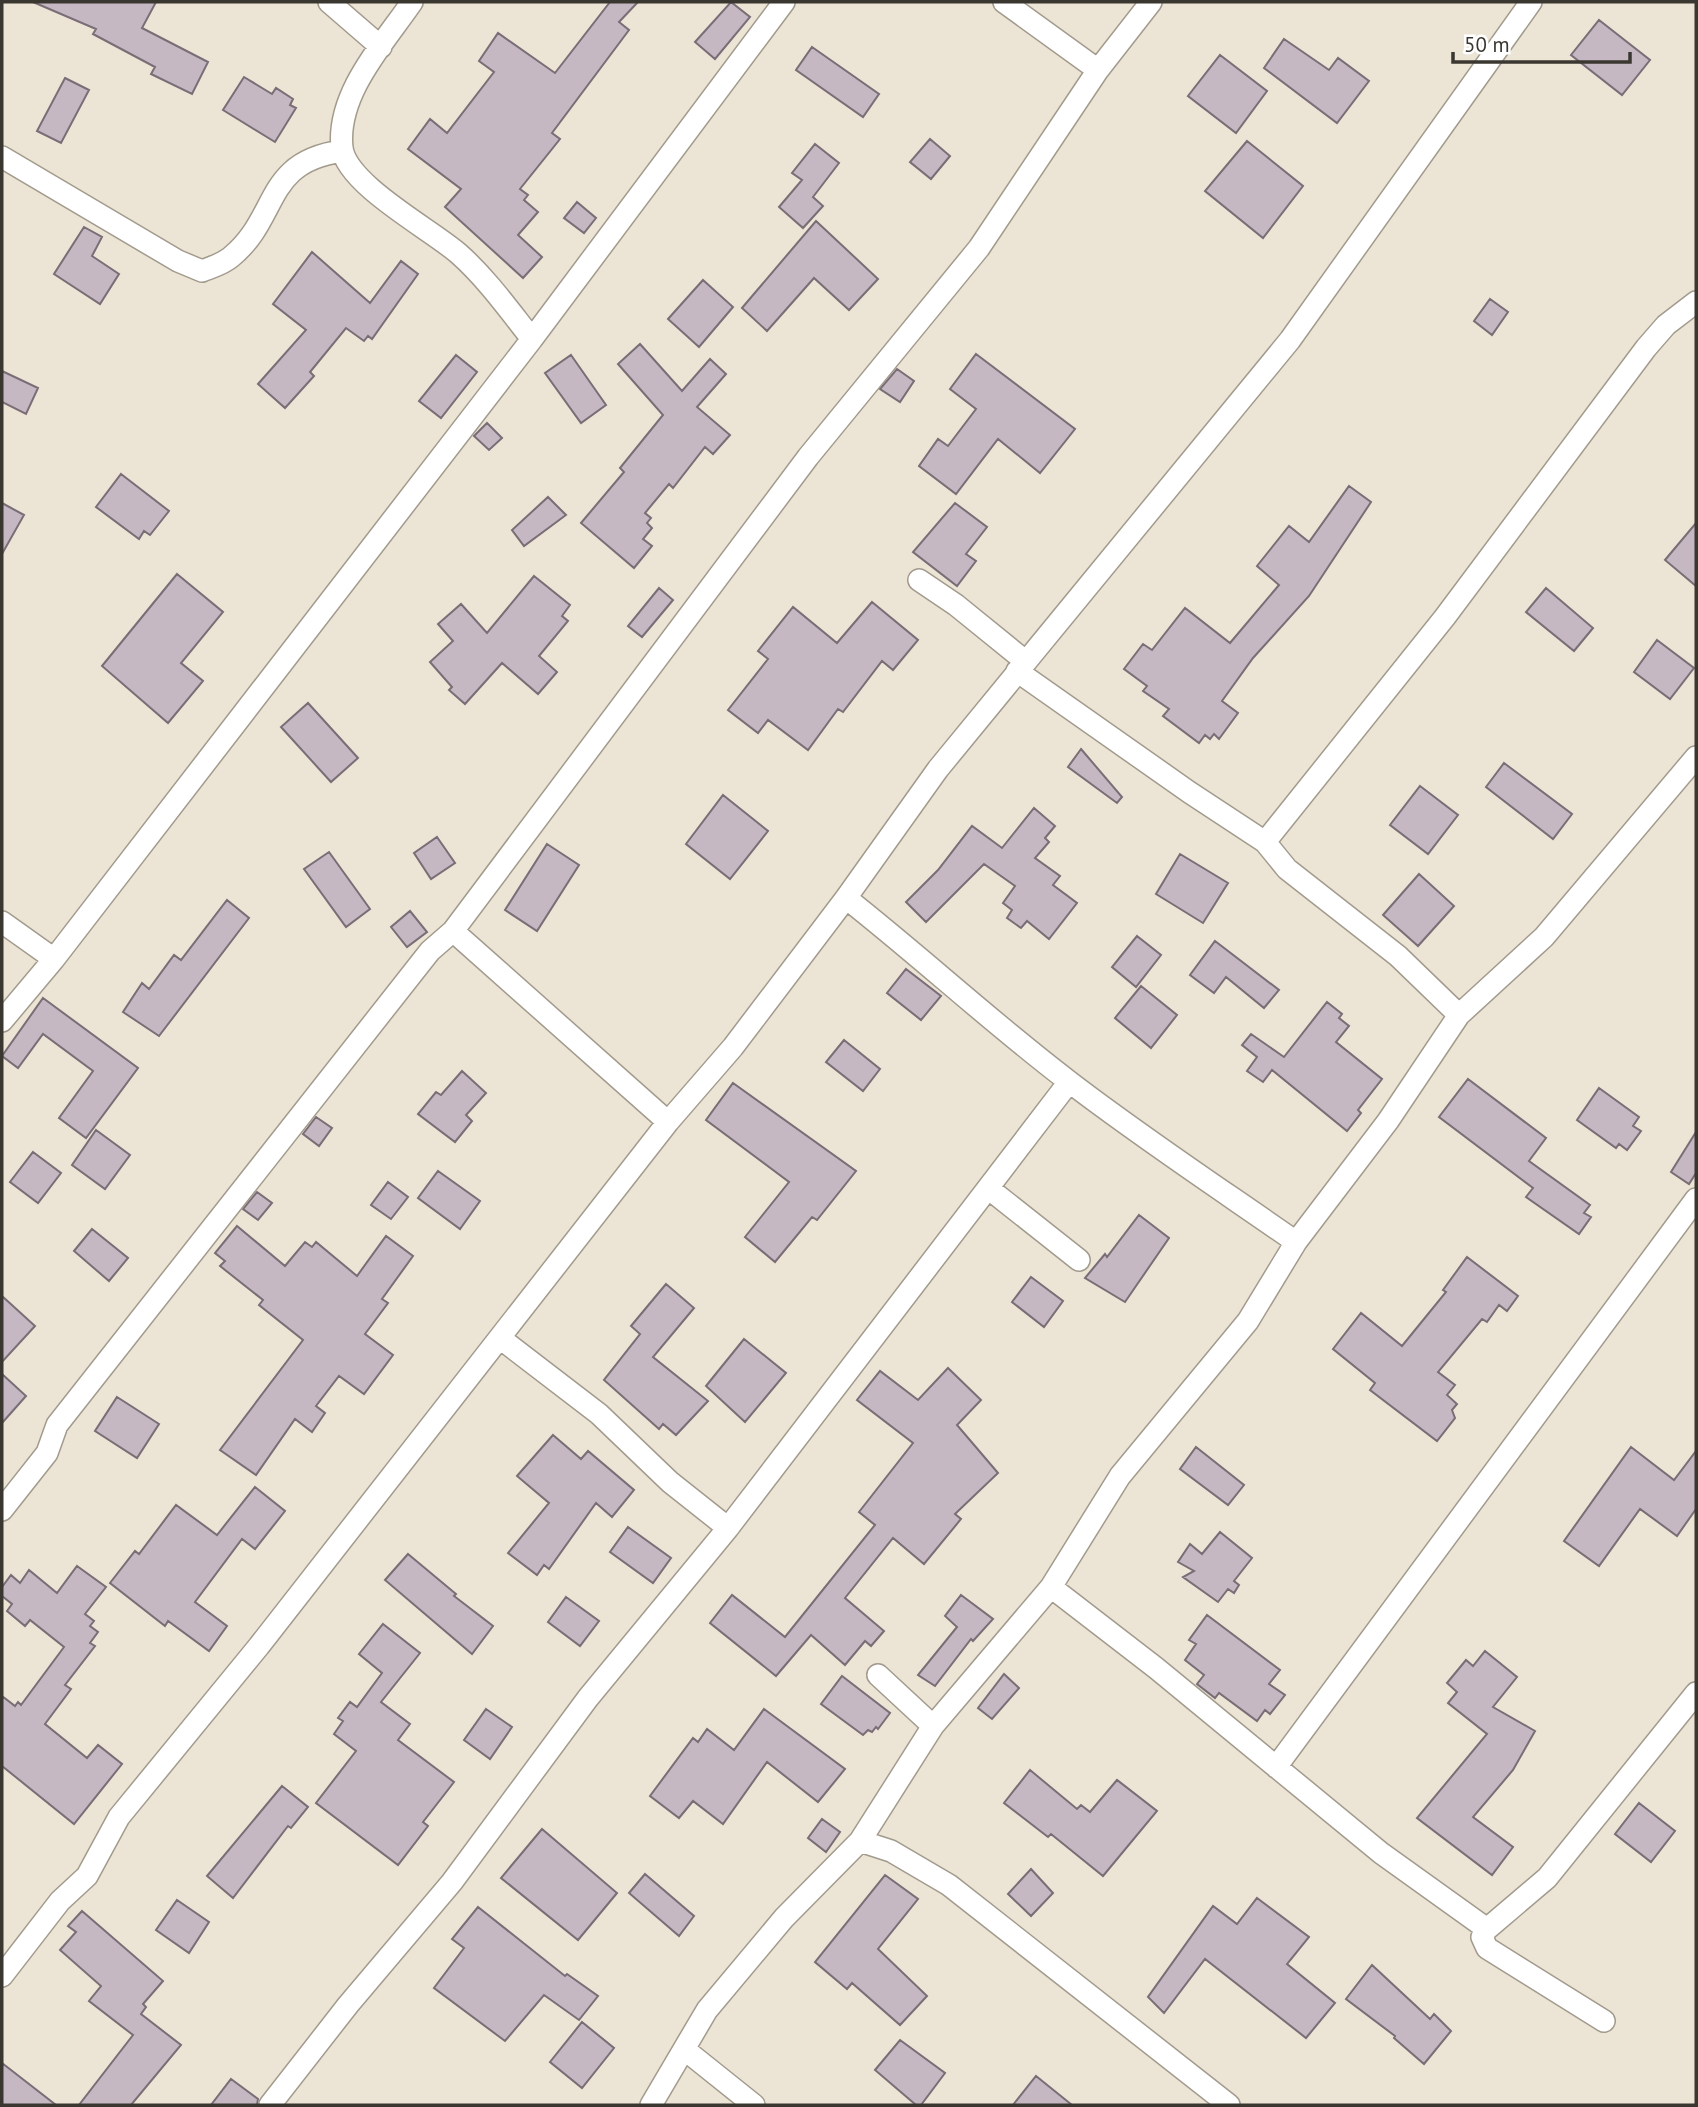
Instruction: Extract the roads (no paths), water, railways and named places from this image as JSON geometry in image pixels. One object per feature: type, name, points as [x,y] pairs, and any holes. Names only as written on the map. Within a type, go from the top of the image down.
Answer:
[{"type":"street","points":[[329,2],[381,47]]},
{"type":"street","points":[[412,2],[351,98],[344,120],[342,151],[360,178],[384,201],[458,254],[492,288],[532,340]]},
{"type":"street","points":[[2,1021],[54,959],[532,340],[785,2]]},
{"type":"street","points":[[1004,2],[1098,71]]},
{"type":"street","points":[[2,1510],[47,1453],[57,1425],[430,951],[453,931],[808,457],[978,248],[1098,71],[1151,2]]},
{"type":"street","points":[[2,1976],[60,1901],[87,1876],[119,1817],[259,1646],[668,1122],[733,1047],[846,898],[938,769],[1290,340],[1531,2]]},
{"type":"street","points":[[2,157],[178,261],[202,271],[225,262],[246,241],[293,167],[321,154],[342,151]]},
{"type":"street","points":[[1265,842],[1445,617],[1646,348],[1666,325],[1696,302]]},
{"type":"street","points":[[919,580],[956,605],[1021,666],[1156,769],[1265,842],[1287,869],[1398,956],[1460,1015]]},
{"type":"street","points":[[651,2105],[708,2010],[784,1918],[860,1841],[933,1726],[1051,1587],[1119,1476],[1248,1321],[1296,1242],[1388,1121],[1460,1015],[1544,937],[1696,757]]},
{"type":"street","points":[[846,898],[923,958],[977,1010],[1069,1082],[1296,1242]]},
{"type":"street","points":[[2,922],[54,959]]},
{"type":"street","points":[[453,931],[668,1122]]},
{"type":"street","points":[[270,2105],[348,2005],[452,1882],[588,1698],[728,1528],[1069,1082]]},
{"type":"street","points":[[988,1188],[1079,1260]]},
{"type":"street","points":[[1276,1768],[1696,1199]]},
{"type":"street","points":[[500,1338],[599,1414],[670,1482],[728,1528]]},
{"type":"street","points":[[1051,1587],[1156,1668],[1381,1853],[1487,1929]]},
{"type":"street","points":[[878,1675],[933,1726]]},
{"type":"street","points":[[1604,2021],[1487,1948],[1482,1937],[1487,1929],[1547,1878],[1696,1693]]},
{"type":"street","points":[[860,1841],[891,1851],[949,1885],[1229,2105]]},
{"type":"street","points":[[684,2049],[754,2105]]}]
